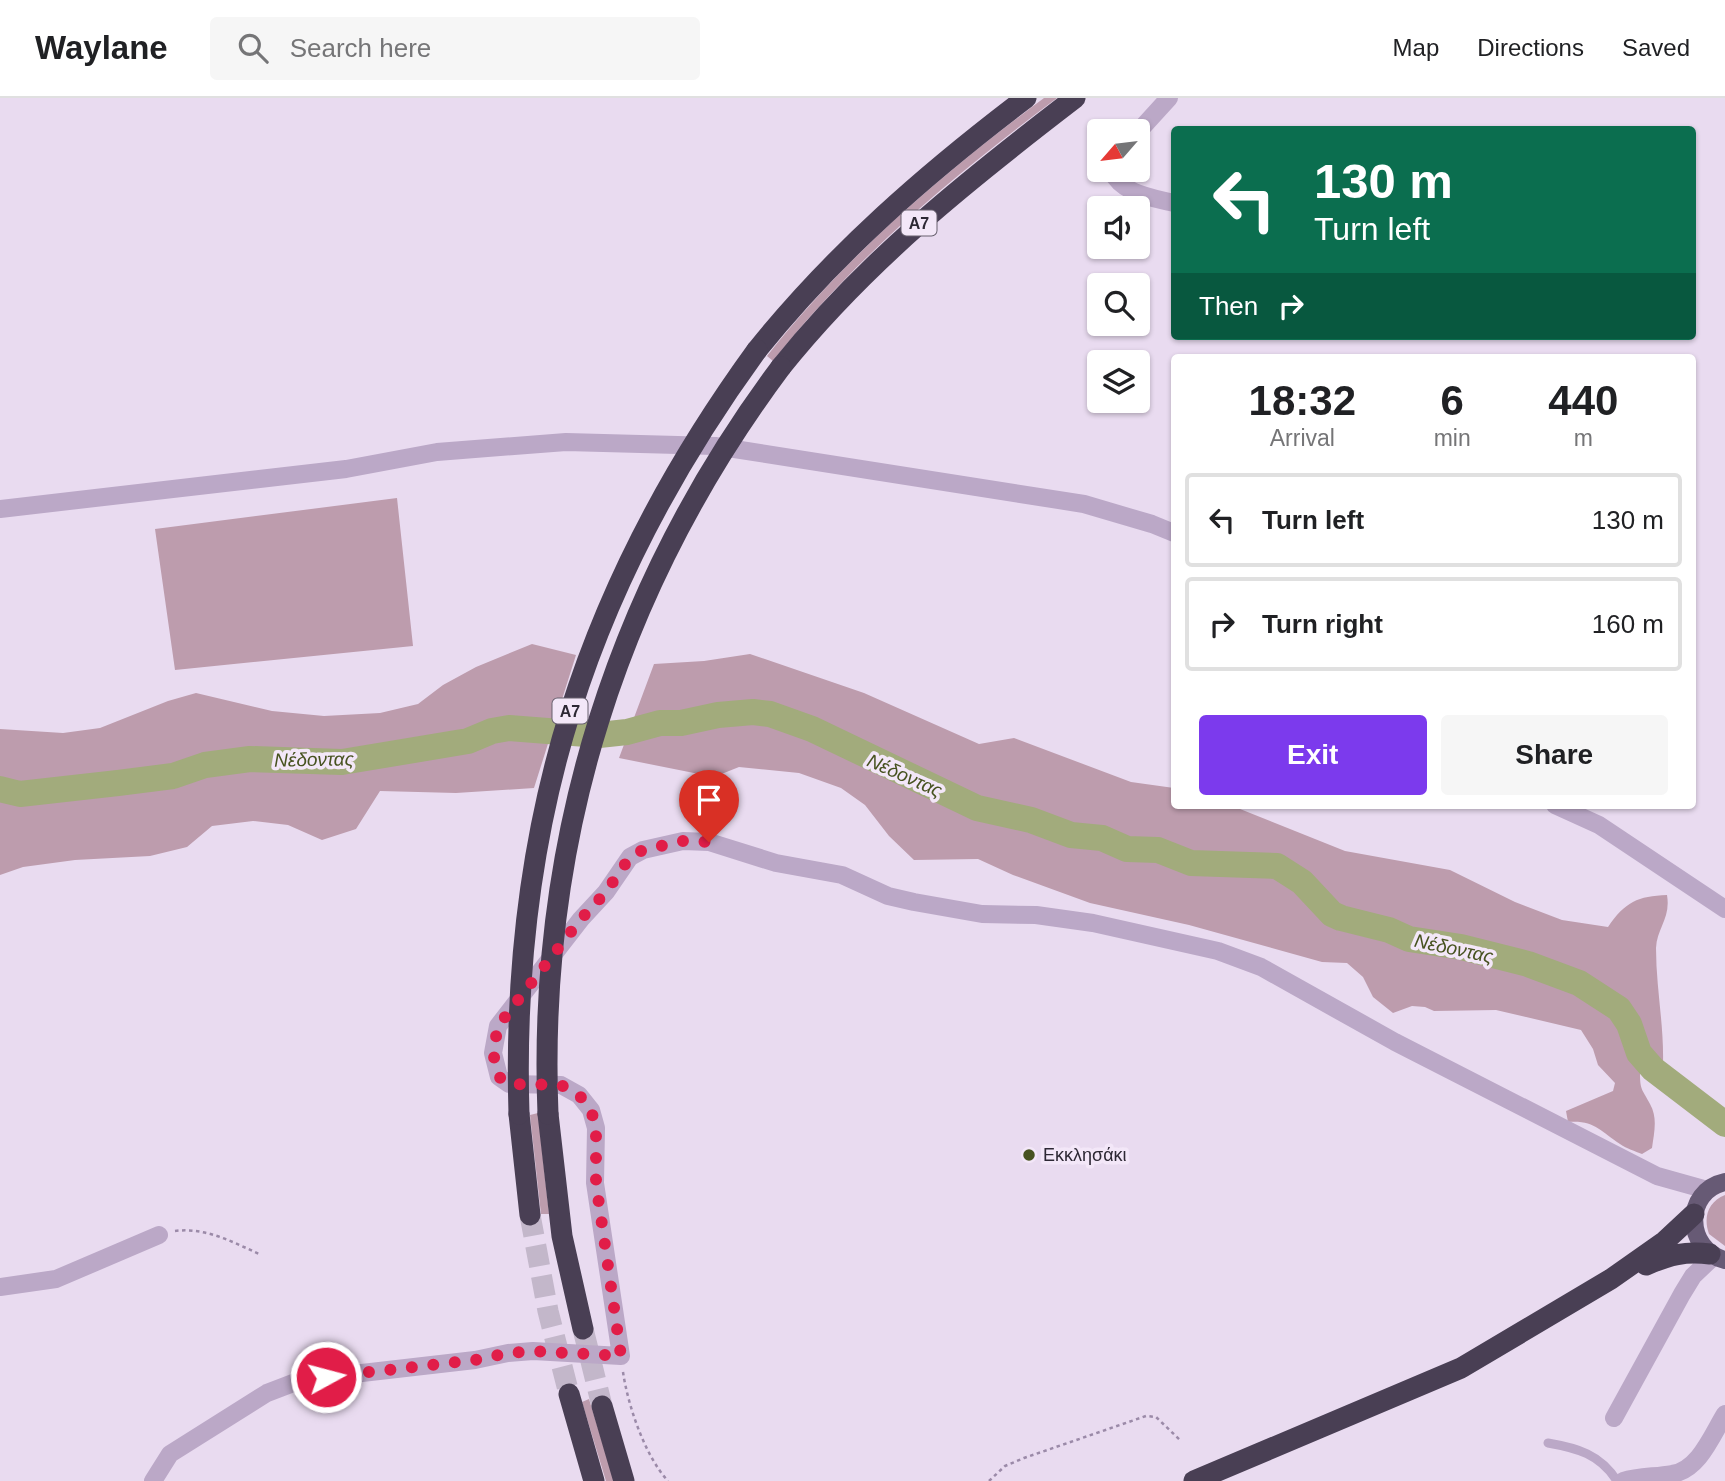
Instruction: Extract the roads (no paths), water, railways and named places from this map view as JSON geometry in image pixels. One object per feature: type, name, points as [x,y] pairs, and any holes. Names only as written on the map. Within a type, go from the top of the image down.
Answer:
[{"type":"highway","name":"Α7","points":[[530,1215],[519,1114],[519,1024],[526,928],[549,783],[575,693],[609,603],[650,519],[701,429],[757,350],[810,287],[883,215],[984,130],[1027,98]]},
{"type":"highway","name":"Α7","points":[[583,1328],[562,1236],[548,1114],[550,984],[556,916],[578,789],[603,702],[636,615],[675,535],[728,441],[781,367],[832,306],[904,236],[1003,152],[1075,98]]},
{"type":"highway","points":[[1194,1481],[1461,1368],[1611,1279],[1665,1241],[1694,1212]]},
{"type":"highway","points":[[1611,1279],[1671,1254],[1689,1251],[1717,1257]]},
{"type":"highway","points":[[569,1394],[594,1481]]},
{"type":"highway","points":[[602,1406],[624,1481]]},
{"type":"highway","points":[[1184,1481],[1220,1471]]},
{"type":"main road","points":[[1717,1257],[1696,1236],[1694,1212],[1707,1190],[1725,1182]]},
{"type":"street","points":[[1150,119],[1169,98]]},
{"type":"street","points":[[1116,182],[1127,189],[1171,202]]},
{"type":"street","points":[[0,509],[346,469],[438,452],[566,442],[715,446],[1084,504],[1171,532]]},
{"type":"street","points":[[1564,809],[1599,825],[1725,909]]},
{"type":"street","points":[[153,1481],[170,1454],[267,1393],[301,1380],[533,1351],[621,1356],[596,1183],[594,1118],[579,1095],[561,1085],[509,1084],[499,1077],[493,1053],[494,1039],[498,1026],[511,1007],[606,892],[630,857],[643,850],[682,841],[709,842],[776,863],[842,875],[888,896],[914,902],[982,914],[1036,915],[1093,923],[1218,951],[1261,967],[1395,1042],[1657,1176],[1707,1190]]},
{"type":"street","points":[[1657,1176],[1694,1212]]},
{"type":"street","points":[[0,1287],[56,1279],[159,1235]]},
{"type":"street","points":[[1614,1418],[1693,1276],[1717,1257]]},
{"type":"street","points":[[1623,1481],[1675,1474],[1688,1468],[1699,1457],[1725,1414]]},
{"type":"lane","points":[[1548,1443],[1587,1452],[1602,1461],[1617,1481]]},
{"type":"waterway","name":"Νέδoντας","points":[[0,789],[20,794],[118,783],[173,776],[205,765],[250,759],[342,762],[468,741],[492,731],[509,728],[599,735],[718,715],[753,712],[770,714],[812,729],[977,808],[1031,820],[1071,835],[1102,838],[1127,849],[1158,850],[1191,863],[1277,866],[1302,882],[1332,914],[1341,918],[1389,930],[1409,939],[1461,947],[1528,964],[1579,983],[1619,1009],[1629,1024],[1639,1053],[1653,1069],[1725,1124]]},
{"type":"tunnel","points":[[530,1215],[548,1311],[569,1394]]},
{"type":"tunnel","points":[[583,1329],[602,1406]]},
{"type":"place","name":"Εκκλησάκι","points":[[1029,1155]]}]
